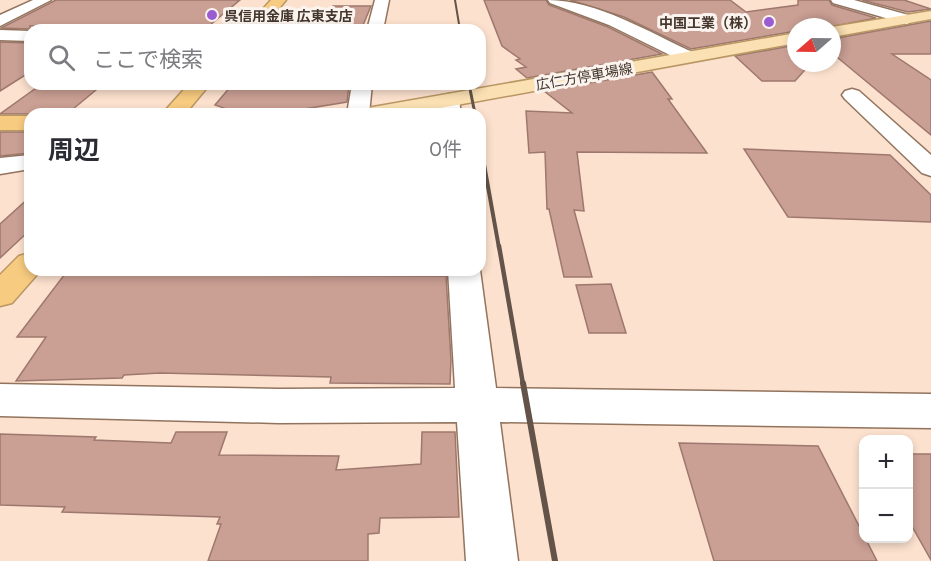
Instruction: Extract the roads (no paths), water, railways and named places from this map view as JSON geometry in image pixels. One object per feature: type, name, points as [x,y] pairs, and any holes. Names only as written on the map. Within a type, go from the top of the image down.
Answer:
[{"type":"highway","points":[[257,24],[279,0]]},
{"type":"highway","points":[[178,108],[195,90]]},
{"type":"highway","points":[[0,123],[24,123]]},
{"type":"highway","points":[[0,136],[24,135]]},
{"type":"highway","points":[[0,295],[24,269]]},
{"type":"main road","points":[[841,30],[931,15]]},
{"type":"main road","name":"広仁方停車場線","points":[[449,107],[688,57],[787,40]]},
{"type":"street","points":[[0,21],[44,0]]},
{"type":"street","points":[[376,24],[382,0]]},
{"type":"street","points":[[555,0],[614,22],[688,57]]},
{"type":"street","points":[[838,0],[907,19]]},
{"type":"street","points":[[0,35],[24,36]]},
{"type":"street","points":[[359,108],[361,90]]},
{"type":"street","points":[[852,95],[931,168]]},
{"type":"street","points":[[0,166],[24,163]]},
{"type":"street","points":[[465,276],[492,561]]},
{"type":"street","points":[[0,400],[279,406],[476,405],[931,411]]},
{"type":"railway","points":[[455,0],[459,24]]},
{"type":"railway","points":[[470,90],[474,108]]},
{"type":"railway","points":[[486,175],[499,248]]},
{"type":"railway","points":[[499,246],[523,384]]},
{"type":"railway","points":[[523,383],[555,561]]},
{"type":"place","name":"呉信用金庫 広東支店","points":[[212,15]]},
{"type":"place","name":"中国工業（株）","points":[[769,22]]}]
